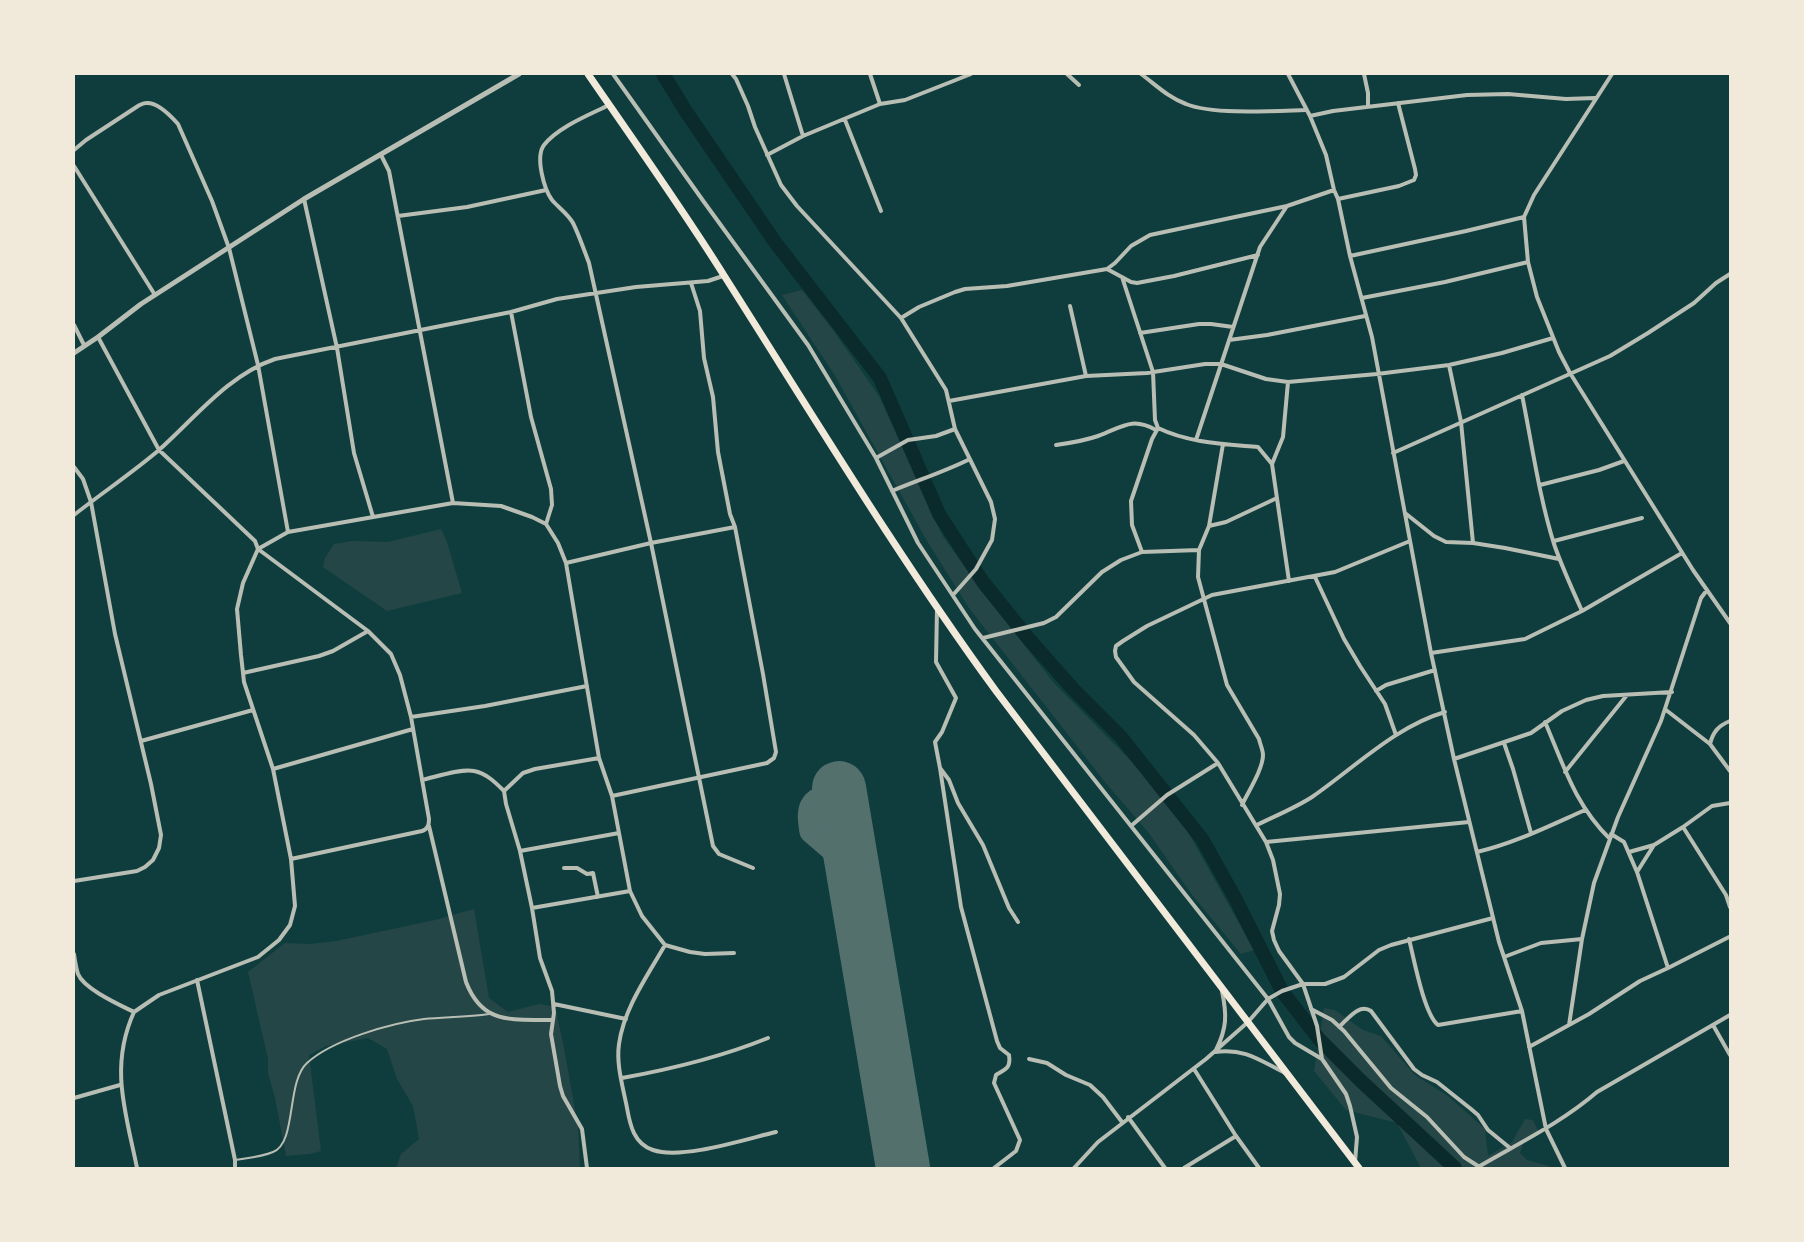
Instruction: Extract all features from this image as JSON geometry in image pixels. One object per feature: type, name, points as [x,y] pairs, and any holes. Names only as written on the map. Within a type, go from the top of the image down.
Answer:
[{"type":"highway","points":[[588,74],[724,275],[847,472],[937,608],[996,691],[1357,1166]]},
{"type":"street","points":[[74,354],[155,295],[304,199],[519,74]]},
{"type":"street","points":[[614,74],[808,345],[876,458],[918,543],[983,638],[1268,999],[1289,1037],[1322,1059],[1346,1094],[1356,1137],[1357,1166]]},
{"type":"street","points":[[732,74],[736,78],[781,185],[797,206],[901,318],[943,384],[950,402],[955,429],[991,502],[995,520],[992,540],[976,569],[953,595]]},
{"type":"street","points":[[784,74],[803,136]]},
{"type":"street","points":[[870,74],[880,104]]},
{"type":"street","points":[[767,155],[803,136],[880,104],[905,100],[971,74]]},
{"type":"street","points":[[1067,74],[1079,85]]},
{"type":"street","points":[[1141,74],[1171,97],[1187,105],[1212,110],[1305,110]]},
{"type":"street","points":[[1288,74],[1305,110],[1310,116],[1326,155],[1338,199],[1350,256],[1372,337],[1377,374],[1394,453],[1431,653],[1454,759],[1493,918],[1522,1011],[1546,1129],[1565,1168]]},
{"type":"street","points":[[1364,74],[1368,93],[1368,107]]},
{"type":"street","points":[[1612,74],[1534,195],[1524,217],[1528,262],[1537,297],[1553,338],[1570,373],[1682,553],[1730,624]]},
{"type":"street","points":[[1310,116],[1333,111],[1444,97],[1508,94],[1566,99],[1595,98]]},
{"type":"street","points":[[74,150],[138,106],[146,103],[170,114],[185,136],[229,248],[258,365],[288,532]]},
{"type":"street","points":[[1338,199],[1399,186],[1414,180],[1416,175],[1415,169],[1398,103]]},
{"type":"street","points":[[609,105],[563,129],[544,145],[540,154],[540,162],[546,190],[552,200],[572,222],[589,263],[716,851],[722,856],[753,868]]},
{"type":"street","points":[[845,120],[881,211]]},
{"type":"street","points":[[381,155],[389,171],[453,503]]},
{"type":"street","points":[[74,166],[155,295]]},
{"type":"street","points":[[398,216],[467,207],[546,190]]},
{"type":"street","points":[[901,318],[919,307],[955,292],[1007,286],[1107,269],[1131,246],[1150,235],[1287,206],[1334,190]]},
{"type":"street","points":[[304,199],[337,348],[354,453],[373,517]]},
{"type":"street","points":[[1196,440],[1260,247],[1287,206]]},
{"type":"street","points":[[1350,256],[1524,217]]},
{"type":"street","points":[[1107,269],[1131,282],[1137,282],[1174,276],[1258,255]]},
{"type":"street","points":[[1362,298],[1445,282],[1528,262]]},
{"type":"street","points":[[1394,453],[1610,356],[1694,303],[1730,274]]},
{"type":"street","points":[[74,515],[159,450],[195,413],[258,365],[275,360],[421,332],[511,312],[557,299],[636,287],[708,281],[724,275]]},
{"type":"street","points":[[1122,277],[1153,372],[1157,429],[1131,501],[1132,525],[1142,552]]},
{"type":"street","points":[[612,796],[767,763],[774,758],[776,752],[735,528],[730,514],[718,452],[713,397],[704,358],[700,311],[691,283]]},
{"type":"street","points":[[1070,306],[1086,376]]},
{"type":"street","points":[[511,312],[531,417],[551,489],[552,505],[546,524]]},
{"type":"street","points":[[1229,340],[1267,335],[1366,316]]},
{"type":"street","points":[[1140,333],[1199,324],[1233,327]]},
{"type":"street","points":[[74,325],[84,345]]},
{"type":"street","points":[[98,337],[159,450],[255,541],[258,549],[368,631],[385,646],[396,664],[411,717],[429,826],[470,995],[478,1006],[489,1014],[500,1018],[553,1020]]},
{"type":"street","points":[[950,402],[1086,376],[1153,372],[1205,364],[1221,364],[1266,379],[1288,382],[1377,374],[1449,365],[1502,353],[1553,338]]},
{"type":"street","points":[[1449,365],[1461,422],[1473,543]]},
{"type":"street","points":[[1288,382],[1283,437],[1272,464],[1289,581]]},
{"type":"street","points":[[1522,395],[1540,485],[1554,541],[1559,559],[1582,611]]},
{"type":"street","points":[[1056,445],[1069,444],[1097,436],[1133,423],[1147,425],[1196,440],[1258,447],[1272,464]]},
{"type":"street","points":[[876,458],[908,440],[936,436],[955,429]]},
{"type":"street","points":[[1223,444],[1209,526],[1199,550],[1198,578],[1227,685],[1262,748],[1263,756],[1260,768],[1242,805]]},
{"type":"street","points":[[892,491],[970,459]]},
{"type":"street","points":[[1540,485],[1599,470],[1624,461]]},
{"type":"street","points":[[74,467],[83,479],[90,502],[115,634],[151,784],[161,835],[159,848],[145,867],[137,871],[74,881]]},
{"type":"street","points":[[1209,526],[1226,522],[1276,498]]},
{"type":"street","points":[[137,1168],[120,1085],[120,1069],[126,1029],[134,1012],[159,995],[258,957],[279,940],[290,925],[295,906],[291,859],[273,769],[244,682],[237,609],[243,583],[258,549],[288,532],[453,503],[501,506],[546,524],[558,543],[566,563],[599,758],[612,796],[630,891],[642,916],[666,945],[705,954],[734,953]]},
{"type":"street","points":[[1405,514],[1440,540],[1473,543],[1559,559]]},
{"type":"street","points":[[1554,541],[1642,518]]},
{"type":"street","points":[[566,563],[651,543],[735,528]]},
{"type":"street","points":[[1322,1059],[1317,1026],[1303,984],[1279,951],[1274,940],[1272,931],[1280,894],[1274,860],[1266,842],[1218,763],[1194,735],[1134,682],[1116,656],[1115,651],[1116,646],[1147,626],[1204,598],[1242,588],[1315,577],[1335,572],[1410,541]]},
{"type":"street","points":[[983,638],[1044,623],[1056,617],[1112,565],[1142,552],[1199,550]]},
{"type":"street","points":[[1431,653],[1525,639],[1582,611],[1682,553]]},
{"type":"street","points":[[1315,577],[1344,639],[1385,704],[1396,735]]},
{"type":"street","points":[[1569,1025],[1582,939],[1594,883],[1611,834],[1666,710],[1702,598],[1707,590]]},
{"type":"street","points":[[937,608],[936,662],[956,698],[942,732],[935,742],[961,907],[996,1041],[1000,1048],[1010,1055],[1010,1062],[1007,1068],[996,1075],[994,1083],[1020,1140],[1016,1151],[994,1168]]},
{"type":"street","points":[[243,672],[319,656],[333,651],[368,631]]},
{"type":"street","points":[[1376,691],[1386,685],[1435,670]]},
{"type":"street","points":[[411,717],[485,706],[587,686]]},
{"type":"street","points":[[1454,759],[1531,733],[1562,711],[1586,700],[1603,696],[1672,692]]},
{"type":"street","points":[[1565,772],[1627,695]]},
{"type":"street","points":[[141,741],[253,710]]},
{"type":"street","points":[[1666,710],[1710,744],[1730,771]]},
{"type":"street","points":[[1256,825],[1309,799],[1396,735],[1420,721],[1445,712]]},
{"type":"street","points":[[1710,744],[1715,730],[1730,721]]},
{"type":"street","points":[[1546,722],[1569,781],[1585,810],[1610,839]]},
{"type":"street","points":[[273,769],[413,729]]},
{"type":"street","points":[[1504,743],[1514,769],[1531,833]]},
{"type":"street","points":[[504,791],[523,773],[535,769],[599,758]]},
{"type":"street","points":[[1131,826],[1167,795],[1218,763]]},
{"type":"street","points":[[940,768],[949,780],[958,803],[983,845],[1009,908],[1018,922]]},
{"type":"street","points":[[422,780],[474,770],[483,774],[504,791],[520,851],[540,958],[554,1004],[550,1034],[560,1086],[563,1096],[582,1129],[587,1168]]},
{"type":"street","points":[[1629,852],[1654,844],[1683,827],[1712,806],[1730,803]]},
{"type":"street","points":[[1477,852],[1502,846],[1531,833],[1543,830],[1585,810]]},
{"type":"street","points":[[1266,842],[1469,822]]},
{"type":"street","points":[[291,859],[422,831],[429,826]]},
{"type":"street","points":[[1683,827],[1726,895],[1730,907]]},
{"type":"street","points":[[520,851],[619,833]]},
{"type":"street","points":[[1611,834],[1624,842],[1629,852],[1668,968]]},
{"type":"street","points":[[1637,872],[1654,844]]},
{"type":"street","points":[[564,868],[576,868],[587,874],[593,873],[598,897]]},
{"type":"street","points":[[532,908],[630,891]]},
{"type":"street","points":[[1074,1168],[1098,1142],[1128,1117],[1215,1052],[1248,1022],[1268,999],[1282,991],[1303,984],[1325,984],[1344,977],[1379,950],[1409,939],[1493,918]]},
{"type":"street","points":[[1529,1047],[1569,1025],[1640,981],[1730,938],[1730,930]]},
{"type":"street","points":[[1409,939],[1422,990],[1433,1021],[1438,1025],[1522,1011]]},
{"type":"street","points":[[1504,957],[1542,943],[1582,939]]},
{"type":"street","points":[[666,945],[633,1002],[619,1045],[619,1067],[631,1127],[638,1140],[653,1150],[683,1152],[776,1132]]},
{"type":"street","points":[[74,954],[76,975],[107,999],[134,1012]]},
{"type":"street","points":[[197,980],[235,1160],[235,1168]]},
{"type":"street","points":[[1215,1052],[1223,1035],[1225,1024],[1221,987]]},
{"type":"street","points":[[554,1004],[626,1019]]},
{"type":"street","points":[[1339,1027],[1360,1008],[1366,1008],[1371,1011],[1414,1069],[1437,1082],[1454,1098],[1478,1115],[1488,1130],[1510,1148]]},
{"type":"street","points":[[1311,1009],[1332,1020],[1391,1088],[1427,1117],[1464,1157],[1479,1167],[1546,1129],[1597,1092],[1730,1015]]},
{"type":"street","points":[[1713,1025],[1730,1055]]},
{"type":"street","points":[[622,1078],[693,1064],[739,1050],[768,1038]]},
{"type":"street","points":[[1215,1052],[1231,1051],[1244,1053],[1287,1074]]},
{"type":"street","points":[[1029,1059],[1047,1063],[1066,1075],[1090,1085],[1103,1097],[1122,1122]]},
{"type":"street","points":[[1194,1069],[1236,1136],[1259,1168]]},
{"type":"street","points":[[74,1098],[120,1085]]},
{"type":"street","points":[[1128,1117],[1165,1168]]},
{"type":"street","points":[[1184,1168],[1236,1136]]},
{"type":"lane","points":[[235,1160],[274,1152],[285,1142],[298,1076],[306,1064],[322,1052],[362,1033],[423,1019],[489,1014]]},
{"type":"shaded area","points":[[802,290],[833,330],[879,396],[942,535],[986,596],[1054,683],[1139,769],[1188,832],[1254,950],[1241,954],[1193,896],[1148,832],[1105,782],[969,608],[927,541],[834,374],[782,295]]},
{"type":"shaded area","points":[[441,529],[447,542],[462,593],[387,611],[323,567],[325,558],[334,544],[352,541],[388,542]]},
{"type":"shaded area","points":[[474,909],[489,998],[508,1012],[539,1004],[555,1007],[578,1126],[580,1168],[396,1168],[401,1154],[419,1139],[413,1106],[397,1079],[387,1049],[368,1038],[326,1046],[309,1055],[321,1151],[286,1156],[275,1098],[268,1073],[268,1059],[248,972],[285,943],[310,944],[336,941],[435,920]]},
{"type":"shaded area","points":[[1324,1008],[1335,1010],[1363,1030],[1381,1036],[1415,1075],[1448,1096],[1485,1129],[1488,1156],[1512,1142],[1525,1119],[1533,1120],[1539,1133],[1524,1141],[1520,1153],[1527,1160],[1551,1168],[1421,1168],[1397,1123],[1346,1110],[1314,1071]]},
{"type":"waterway","points":[[663,74],[685,110],[775,242],[880,378],[939,514],[983,582],[1028,638],[1073,689],[1121,737],[1202,839],[1235,898],[1282,991],[1319,1039],[1361,1081],[1455,1168]]},
{"type":"taxiway","points":[[840,791],[822,796],[812,803],[808,814],[810,832],[853,869]]},
{"type":"runway","points":[[839,788],[903,1168]]}]
